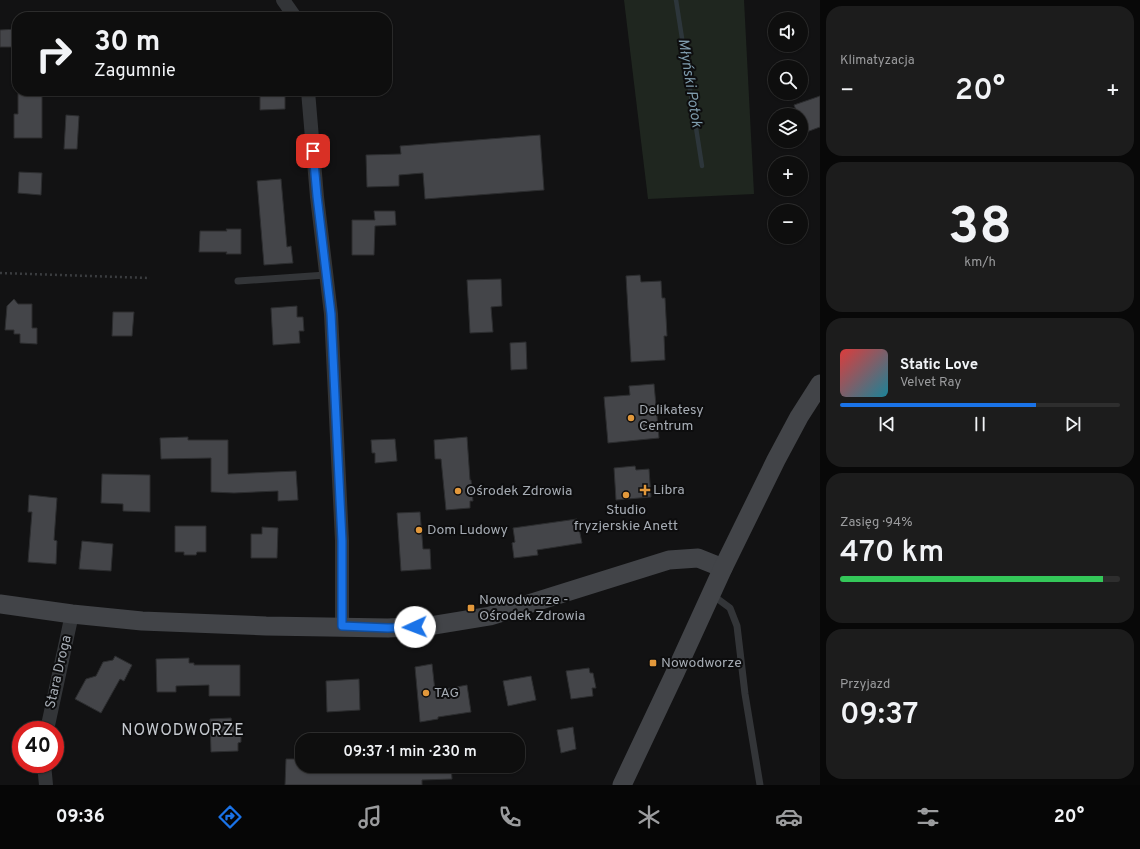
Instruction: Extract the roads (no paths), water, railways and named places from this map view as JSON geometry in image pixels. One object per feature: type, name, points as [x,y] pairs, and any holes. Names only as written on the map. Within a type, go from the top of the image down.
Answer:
[{"type":"street","points":[[283,0],[291,12]]},
{"type":"street","points":[[308,96],[317,196],[331,314],[342,541],[342,626]]},
{"type":"street","points":[[622,785],[723,568],[776,460],[801,413],[820,384]]},
{"type":"street","points":[[0,604],[72,614],[142,621],[266,626],[342,626],[388,628],[429,626],[490,616],[669,560],[698,558],[723,568]]},
{"type":"street","name":"Stara Droga","points":[[49,721],[72,614]]},
{"type":"street","points":[[45,773],[46,785]]},
{"type":"lane","points":[[238,281],[326,275]]},
{"type":"lane","points":[[711,594],[730,608],[737,626],[745,694],[760,785]]},
{"type":"waterway","name":"Młyński Potok","points":[[676,0],[702,166]]},
{"type":"place","name":"Delikatesy Centrum","points":[[631,418]]},
{"type":"place","name":"Libra","points":[[645,490]]},
{"type":"place","name":"Ośrodek Zdrowia","points":[[458,491]]},
{"type":"place","name":"Studio fryzjerskie Anett","points":[[626,495]]},
{"type":"place","name":"Dom Ludowy","points":[[419,530]]},
{"type":"place","name":"Nowodworze - Ośrodek Zdrowia","points":[[471,608]]},
{"type":"place","name":"Nowodworze","points":[[653,663]]},
{"type":"place","name":"TAG","points":[[426,693]]},
{"type":"district","name":"NOWODWORZE","points":[[183,731]]}]
